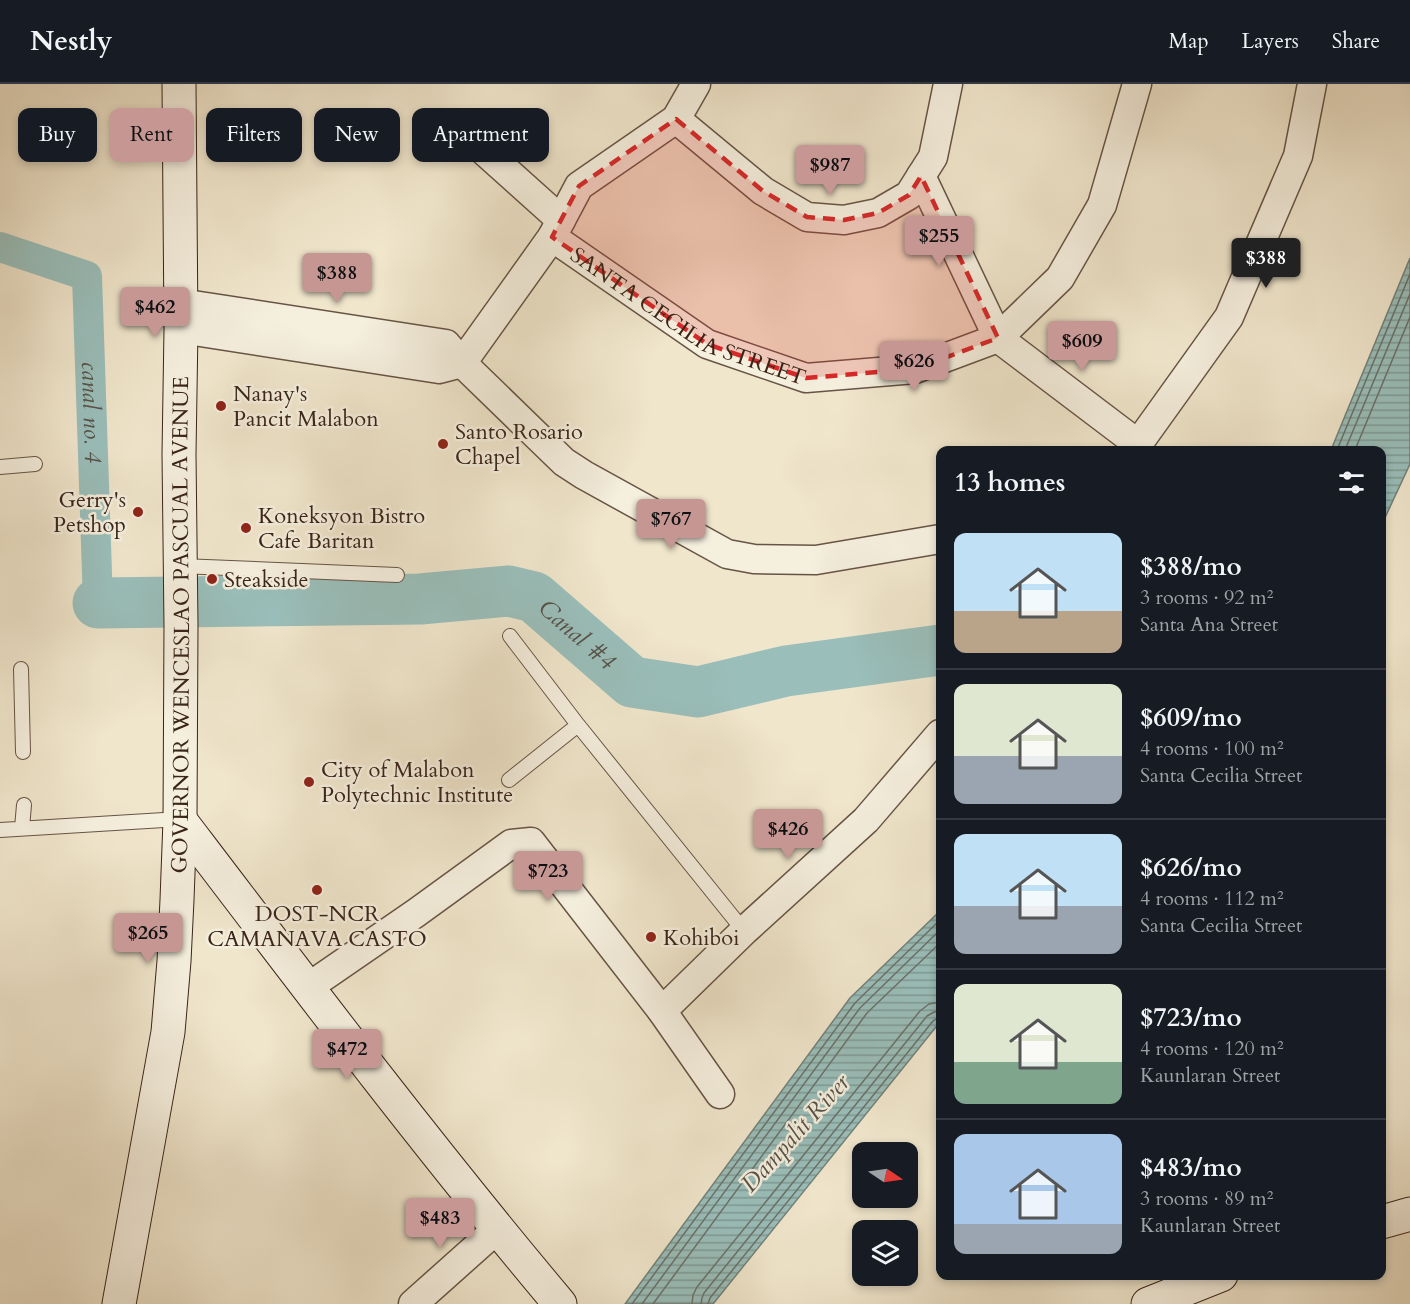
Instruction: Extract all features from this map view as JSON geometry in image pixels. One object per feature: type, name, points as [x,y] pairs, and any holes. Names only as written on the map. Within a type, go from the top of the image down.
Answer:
[{"type":"main road","name":"GOVERNOR WENCESLAO PASCUAL AVENUE","points":[[119,1304],[168,1032],[174,951],[180,820],[179,84]]},
{"type":"main road","points":[[180,820],[307,988],[497,1229],[560,1304]]},
{"type":"main road","points":[[1386,1221],[1410,1214]]},
{"type":"main road","points":[[1148,1304],[1208,1280]]},
{"type":"street","points":[[462,363],[556,228],[579,186],[676,119],[696,84]]},
{"type":"street","points":[[676,119],[763,191],[807,217],[844,220],[878,213],[909,195],[933,158],[948,84]]},
{"type":"street","name":"SANTA CECILIA STREET","points":[[494,162],[556,228],[707,344],[806,378],[915,369],[998,338],[1060,278],[1102,205],[1137,84]]},
{"type":"street","points":[[1135,446],[1229,317],[1298,156],[1312,84]]},
{"type":"street","points":[[921,176],[998,338],[1133,446]]},
{"type":"street","points":[[180,316],[446,344],[462,363],[564,462],[727,554],[754,559],[816,560],[936,540]]},
{"type":"street","points":[[662,1011],[744,931],[866,820],[936,739]]},
{"type":"street","points":[[307,988],[511,844],[531,842],[662,1011],[720,1094]]},
{"type":"street","points":[[413,1304],[497,1229]]},
{"type":"lane","points":[[0,467],[35,464]]},
{"type":"lane","points":[[181,594],[397,575]]},
{"type":"lane","points":[[510,636],[578,725],[744,931]]},
{"type":"lane","points":[[21,669],[23,752]]},
{"type":"lane","points":[[509,780],[578,725]]},
{"type":"lane","points":[[22,828],[24,805]]},
{"type":"lane","points":[[0,830],[180,820]]},
{"type":"highlighted area","points":[[676,119],[763,191],[807,217],[844,220],[878,213],[909,195],[921,176],[998,338],[915,369],[806,378],[707,344],[552,237],[579,186]]},
{"type":"water","points":[[1410,258],[1410,464],[1386,515],[1386,446],[1333,446]]},
{"type":"water","name":"Dampalit River","points":[[936,915],[936,1027],[713,1304],[625,1304],[850,998]]},
{"type":"waterway","name":"canal no. 4","points":[[0,247],[87,276],[98,603]]},
{"type":"waterway","name":"Canal #4","points":[[98,603],[420,599],[509,591],[534,597],[632,682],[698,692],[786,671],[936,651]]},
{"type":"place","name":"Nanay's Pancit Malabon","points":[[221,406]]},
{"type":"place","name":"Santo Rosario Chapel","points":[[443,444]]},
{"type":"place","name":"Gerry's Petshop","points":[[138,512]]},
{"type":"place","name":"Koneksyon Bistro Cafe Baritan","points":[[246,528]]},
{"type":"place","name":"Steakside","points":[[212,579]]},
{"type":"place","name":"City of Malabon Polytechnic Institute","points":[[309,782]]},
{"type":"place","name":"DOST-NCR CAMANAVA CASTO","points":[[317,890]]},
{"type":"place","name":"Kohiboi","points":[[651,937]]}]
